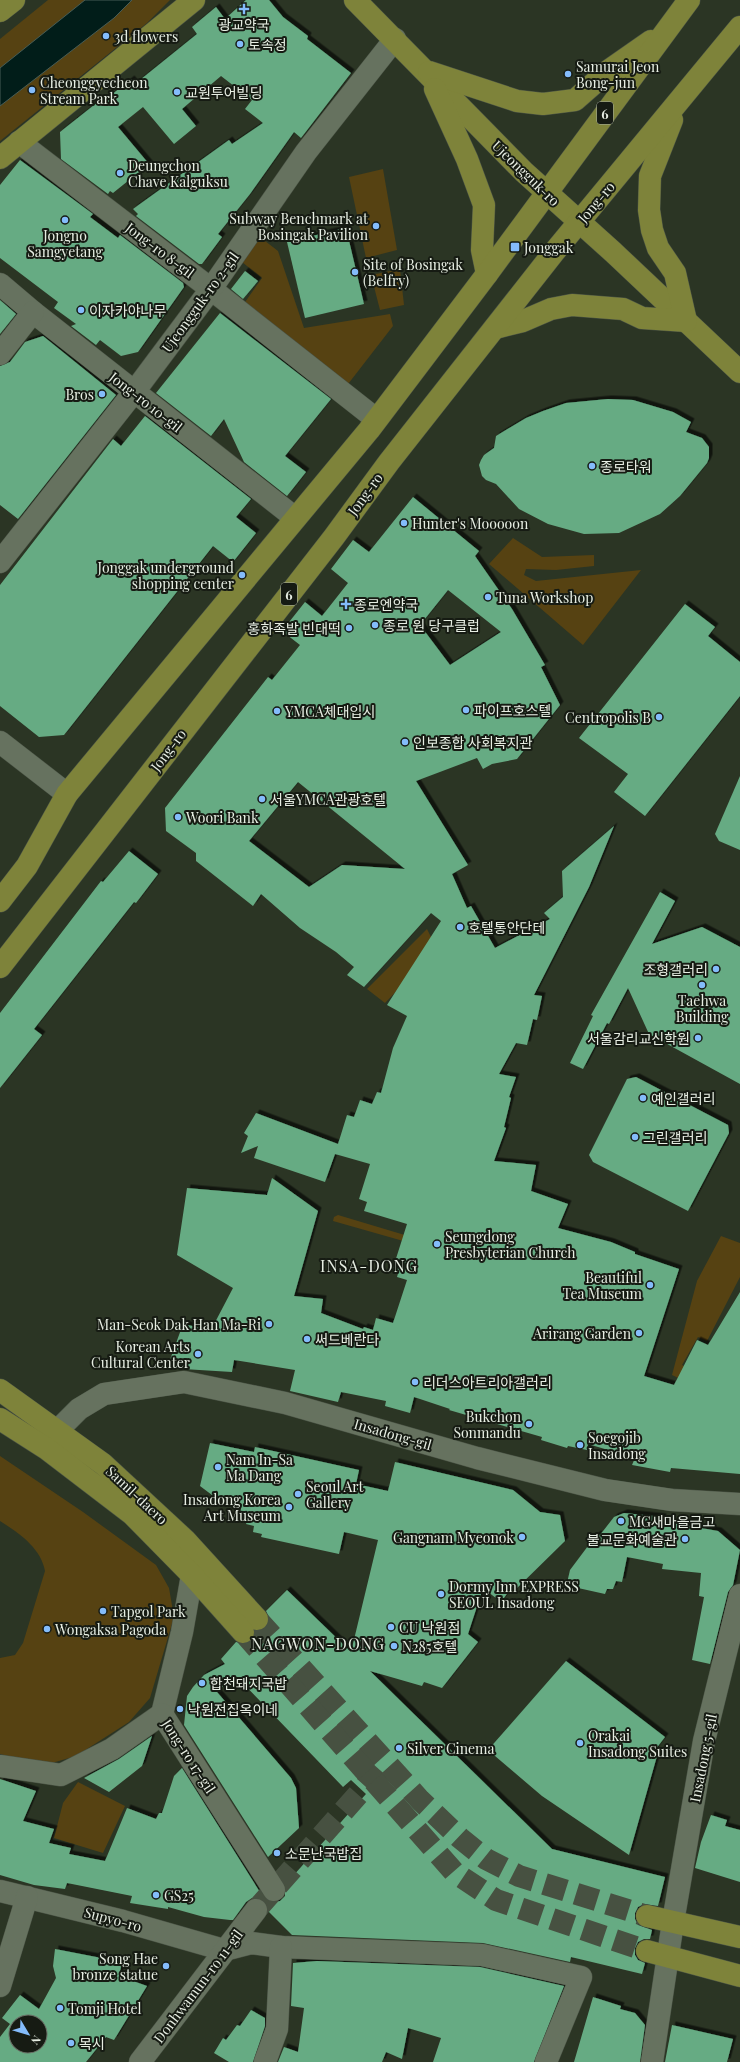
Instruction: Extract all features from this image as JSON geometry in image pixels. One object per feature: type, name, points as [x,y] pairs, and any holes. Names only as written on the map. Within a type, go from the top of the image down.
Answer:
[{"type":"main road","points":[[0,12],[14,0]]},
{"type":"main road","points":[[0,158],[194,0]]},
{"type":"main road","name":"Ujeongguk-ro","points":[[355,0],[546,193],[740,372]]},
{"type":"main road","name":"6","points":[[0,901],[27,866],[67,794],[376,419],[487,274],[663,32],[689,0]]},
{"type":"main road","name":"Jong-ro","points":[[0,967],[334,537],[389,462],[579,222],[678,104],[740,27]]},
{"type":"main road","points":[[427,72],[517,101],[543,104],[574,100],[608,71],[663,32]]},
{"type":"main road","points":[[427,72],[467,159],[484,205],[482,250],[487,274]]},
{"type":"main road","points":[[495,328],[523,321],[551,309],[572,305],[623,309],[642,318],[686,321],[675,273],[658,248],[652,230],[649,210],[650,176],[678,104]]},
{"type":"main road","name":"Samil-daero","points":[[0,1390],[103,1464],[156,1511],[250,1626],[192,1575],[132,1514],[47,1449],[0,1419]]},
{"type":"main road","points":[[647,1916],[740,1937]]},
{"type":"main road","points":[[647,1951],[740,1976]]},
{"type":"street","name":"Ujeongguk-ro 2-gil","points":[[0,562],[134,392],[211,289],[306,152],[395,39]]},
{"type":"street","name":"Jong-ro 8-gil","points":[[19,142],[211,289],[376,419]]},
{"type":"street","name":"Jong-ro 10-gil","points":[[0,284],[33,312],[294,518]]},
{"type":"street","points":[[0,354],[33,312]]},
{"type":"street","points":[[0,742],[67,794]]},
{"type":"street","name":"Insadong-gil","points":[[57,1431],[79,1410],[104,1394],[184,1382],[285,1403],[477,1458],[605,1490],[672,1500],[740,1504]]},
{"type":"street","points":[[162,1714],[182,1632],[192,1575]]},
{"type":"street","name":"Insadong 5-gil","points":[[652,2062],[669,1957],[673,1922],[704,1741],[740,1595]]},
{"type":"street","name":"Jong-ro 17-gil","points":[[0,1766],[61,1776],[112,1749],[162,1714],[183,1744],[274,1890]]},
{"type":"street","name":"Supyo-ro","points":[[0,1891],[224,1950]]},
{"type":"street","points":[[0,1986],[27,1897]]},
{"type":"street","name":"Donhwamun-ro 11-gil","points":[[140,2062],[256,1910]]},
{"type":"street","points":[[224,1950],[251,1943],[281,1947],[482,1955],[582,1977],[546,2062]]},
{"type":"street","points":[[265,2062],[277,2029],[281,1947]]},
{"type":"shaded area","name":"Cheonggyecheon Stream Park","points":[[48,0],[170,0],[147,23],[0,141],[0,39]]},
{"type":"shaded area","points":[[383,169],[397,250],[366,258],[349,177]]},
{"type":"shaded area","points":[[260,237],[278,251],[304,328],[390,314],[393,326],[345,388],[243,305],[262,278],[242,262]]},
{"type":"shaded area","points":[[400,269],[404,305],[380,310],[371,275]]},
{"type":"shaded area","points":[[513,538],[542,557],[594,555],[594,566],[556,570],[526,569],[524,575],[536,581],[641,570],[583,645],[489,564]]},
{"type":"shaded area","points":[[427,929],[437,949],[385,1003],[367,989]]},
{"type":"shaded area","points":[[338,1215],[458,1251],[456,1256],[333,1221],[334,1217]]},
{"type":"shaded area","points":[[721,1236],[740,1243],[740,1277],[707,1341],[698,1337],[682,1365],[697,1372],[691,1384],[672,1375],[697,1281]]},
{"type":"shaded area","name":"Tapgol Park","points":[[0,1456],[83,1512],[156,1565],[169,1588],[174,1617],[150,1698],[129,1722],[76,1756],[45,1765],[0,1754],[0,1658],[15,1655],[23,1643],[45,1571],[43,1563],[34,1548],[22,1536],[0,1521]]},
{"type":"shaded area","points":[[78,1782],[125,1806],[103,1853],[54,1838],[63,1803]]},
{"type":"water","points":[[85,0],[132,0],[114,18],[0,106],[0,68]]},
{"type":"building","points":[[246,0],[269,0],[283,17],[308,36],[307,39],[351,73],[301,138],[294,132],[250,194],[218,234],[222,237],[202,264],[199,264],[136,216],[138,214],[133,209],[229,140],[232,144],[263,123],[245,109],[252,100],[221,76],[182,109],[196,126],[174,144],[143,107],[118,127],[149,164],[113,193],[110,191],[108,194],[61,159],[60,132],[103,98],[105,100],[131,79],[135,84],[197,34],[192,27],[216,7],[225,19]]},
{"type":"building","points":[[20,160],[93,214],[90,217],[118,238],[120,235],[183,283],[184,287],[138,352],[121,356],[100,340],[96,345],[71,326],[76,324],[54,308],[58,302],[0,258],[0,185]]},
{"type":"building","points":[[346,228],[364,304],[305,318],[287,242]]},
{"type":"building","points":[[245,271],[258,281],[243,299],[231,289]]},
{"type":"building","points":[[0,300],[16,314],[0,334]]},
{"type":"building","points":[[220,313],[331,399],[285,456],[306,472],[287,496],[244,462],[224,419],[211,436],[156,393]]},
{"type":"building","points":[[43,336],[116,395],[18,519],[0,505],[0,366],[10,362],[25,342]]},
{"type":"building","name":"종로타워","points":[[608,399],[633,400],[673,412],[691,422],[686,432],[702,438],[709,447],[709,458],[707,463],[680,496],[660,514],[619,533],[584,534],[548,524],[519,509],[496,484],[486,480],[482,476],[479,465],[484,455],[494,448],[496,436],[526,418],[566,403]]},
{"type":"building","points":[[145,416],[251,499],[236,517],[256,533],[233,562],[213,546],[64,735],[39,737],[0,706],[0,585],[113,439],[121,446]]},
{"type":"building","points":[[413,497],[479,551],[475,556],[512,609],[545,665],[541,667],[560,705],[517,759],[492,764],[483,769],[477,758],[416,781],[468,865],[452,874],[467,908],[471,906],[495,948],[550,919],[544,913],[563,897],[562,871],[614,826],[589,887],[534,995],[542,996],[537,1020],[533,1019],[527,1045],[516,1043],[499,1074],[516,1077],[509,1097],[511,1098],[504,1127],[506,1128],[494,1161],[536,1165],[531,1191],[568,1204],[558,1228],[611,1242],[635,1252],[635,1254],[679,1269],[644,1376],[674,1385],[697,1340],[708,1345],[740,1292],[740,1474],[671,1468],[670,1472],[632,1465],[635,1458],[588,1444],[587,1450],[568,1446],[567,1448],[541,1440],[542,1437],[449,1410],[450,1409],[414,1397],[410,1413],[385,1406],[386,1401],[341,1392],[338,1402],[290,1391],[295,1370],[234,1360],[232,1372],[167,1368],[183,1324],[211,1330],[233,1288],[177,1255],[187,1188],[267,1195],[272,1178],[318,1211],[294,1296],[323,1299],[321,1313],[363,1329],[364,1327],[373,1330],[376,1318],[393,1323],[407,1280],[397,1277],[399,1270],[393,1268],[407,1224],[364,1211],[367,1202],[359,1199],[370,1164],[335,1154],[325,1182],[254,1158],[258,1146],[241,1153],[248,1136],[244,1133],[256,1113],[338,1144],[347,1115],[354,1117],[360,1100],[372,1104],[377,1092],[381,1093],[393,1048],[407,1016],[387,1005],[441,921],[431,913],[364,987],[347,975],[354,967],[336,952],[300,928],[261,894],[253,906],[196,861],[196,853],[166,831],[165,808],[268,677],[272,680],[300,645],[282,631],[305,602],[322,616],[348,583],[331,569],[353,540],[369,552]],"holes":[[[448,590],[501,632],[450,665],[420,625]],[[298,782],[405,869],[342,865],[309,887],[249,841]]]},
{"type":"building","name":"Centropolis B","points":[[685,604],[715,627],[708,636],[740,662],[740,696],[645,816],[614,792],[628,774],[579,738]]},
{"type":"building","points":[[740,776],[740,850],[719,841],[715,834]]},
{"type":"building","points":[[129,851],[158,874],[136,903],[134,902],[34,1029],[42,1035],[0,1088],[0,1013],[101,881],[103,882]]},
{"type":"building","name":"Taehwa Building","points":[[660,892],[675,901],[652,944],[702,927],[740,947],[740,1084],[649,1034],[628,988],[609,1024],[607,1023],[583,1069],[570,1063],[593,1016],[591,1015]]},
{"type":"building","points":[[636,1077],[728,1125],[729,1133],[688,1211],[593,1162],[589,1155],[627,1079]]},
{"type":"building","points":[[210,1443],[254,1452],[255,1447],[359,1470],[356,1484],[388,1491],[395,1462],[513,1490],[540,1512],[560,1515],[565,1541],[515,1590],[511,1588],[501,1602],[483,1588],[468,1634],[478,1642],[442,1688],[424,1682],[422,1686],[370,1671],[552,1849],[665,1877],[658,1906],[644,1904],[638,1907],[635,1913],[635,1919],[638,1925],[652,1930],[650,1939],[644,1939],[638,1942],[635,1948],[635,1955],[638,1960],[645,1963],[642,1974],[571,1957],[570,1962],[483,1943],[292,1935],[268,1911],[264,1900],[258,1898],[252,1898],[246,1902],[233,1920],[230,1920],[204,1917],[168,1907],[168,1909],[130,1903],[132,1896],[67,1883],[65,1889],[34,1885],[0,1875],[0,1779],[36,1791],[23,1821],[54,1829],[49,1843],[71,1848],[69,1854],[105,1861],[127,1808],[156,1819],[159,1813],[162,1813],[174,1776],[182,1768],[263,1897],[268,1901],[274,1902],[280,1901],[285,1896],[285,1885],[366,1794],[351,1780],[343,1787],[235,1675],[217,1692],[291,1778],[296,1788],[299,1828],[268,1857],[184,1725],[187,1696],[193,1687],[204,1675],[225,1664],[221,1659],[236,1642],[246,1644],[252,1641],[255,1631],[266,1628],[269,1622],[269,1617],[266,1611],[287,1590],[351,1652],[378,1540],[344,1532],[339,1554],[261,1537],[262,1534],[253,1532],[254,1526],[246,1524],[248,1519],[239,1517],[242,1504],[226,1501],[226,1499],[212,1495],[200,1486]]},
{"type":"building","points":[[624,1513],[663,1517],[662,1521],[718,1531],[740,1550],[733,1585],[728,1592],[710,1664],[692,1660],[704,1597],[699,1596],[701,1573],[662,1569],[663,1564],[627,1557],[622,1582],[616,1581],[613,1589],[607,1589],[605,1594],[578,1588],[567,1583],[570,1570],[597,1534],[600,1535],[614,1517]]},
{"type":"building","name":"Orakai Insadong Suites","points":[[566,1661],[665,1737],[655,1750],[657,1756],[629,1855],[542,1796],[488,1750]]},
{"type":"building","points":[[152,1736],[142,1766],[109,1792],[84,1778],[119,1759]]},
{"type":"building","points":[[711,1815],[727,1820],[725,1826],[740,1830],[740,1882],[695,1868],[701,1842]]},
{"type":"building","points":[[55,1949],[122,1962],[119,1976],[147,1986],[114,2040],[106,2037],[86,2062],[0,2062],[0,2037],[8,2027],[8,2054],[48,2054],[48,2014],[8,2014],[8,2022],[2,2018],[20,1995],[39,2009],[56,1978],[53,1966]]},
{"type":"building","points":[[317,1961],[480,1967],[564,1986],[534,2062],[433,2062],[441,2038],[408,2028],[402,2059],[386,2052],[382,2062],[278,2062],[284,2047],[298,2052],[304,2008],[291,2006],[293,1963]]},
{"type":"building","points":[[593,1997],[621,2006],[620,2009],[635,2013],[645,2025],[640,2062],[574,2062]]},
{"type":"building","points":[[251,2010],[265,2018],[265,2026],[253,2062],[229,2062],[214,2053],[223,2038],[226,2040],[237,2025],[240,2026]]},
{"type":"building","points":[[672,2025],[733,2039],[727,2062],[665,2062]]},
{"type":"tunnel","points":[[257,1619],[420,1800],[460,1838],[486,1859],[519,1876],[647,1916]]},
{"type":"tunnel","points":[[243,1632],[454,1872],[496,1900],[647,1951]]},
{"type":"tunnel","points":[[256,1910],[386,1763]]},
{"type":"place","name":"광교약국","points":[[244,9]]},
{"type":"place","name":"3d flowers","points":[[106,36]]},
{"type":"place","name":"토속정","points":[[240,44]]},
{"type":"place","name":"Samurai Jeon Bong-jun","points":[[568,74]]},
{"type":"place","name":"Cheonggyecheon Stream Park","points":[[32,90]]},
{"type":"place","name":"교원투어빌딩","points":[[177,92]]},
{"type":"place","name":"Deungchon Chave Kalguksu","points":[[120,173]]},
{"type":"place","name":"Jongno Samgyetang","points":[[65,220]]},
{"type":"place","name":"Subway Benchmark at Bosingak Pavilion","points":[[376,226]]},
{"type":"place","name":"Jonggak","points":[[515,247]]},
{"type":"place","name":"Site of Bosingak (Belfry)","points":[[355,272]]},
{"type":"place","name":"이자카야나무","points":[[81,310]]},
{"type":"place","name":"Bros","points":[[102,394]]},
{"type":"place","name":"종로타워","points":[[592,466]]},
{"type":"place","name":"Hunter's Mooooon","points":[[404,523]]},
{"type":"place","name":"Jonggak underground shopping center","points":[[242,575]]},
{"type":"place","name":"Tuna Workshop","points":[[488,597]]},
{"type":"place","name":"종로엔약국","points":[[346,604]]},
{"type":"place","name":"종로 원 당구클럽","points":[[375,625]]},
{"type":"place","name":"홍화족발 빈대떡","points":[[349,628]]},
{"type":"place","name":"파이프호스텔","points":[[466,710]]},
{"type":"place","name":"YMCA체대입시","points":[[277,711]]},
{"type":"place","name":"Centropolis B","points":[[659,717]]},
{"type":"place","name":"인보종합 사회복지관","points":[[405,742]]},
{"type":"place","name":"서울YMCA관광호텔","points":[[262,799]]},
{"type":"place","name":"Woori Bank","points":[[178,817]]},
{"type":"place","name":"호텔통안단테","points":[[460,927]]},
{"type":"place","name":"조형갤러리","points":[[716,969]]},
{"type":"place","name":"Taehwa Building","points":[[702,985]]},
{"type":"place","name":"서울감리교신학원","points":[[698,1038]]},
{"type":"place","name":"예인갤러리","points":[[643,1098]]},
{"type":"place","name":"그린갤러리","points":[[635,1137]]},
{"type":"place","name":"Seungdong Presbyterian Church","points":[[437,1244]]},
{"type":"place","name":"Beautiful Tea Museum","points":[[650,1285]]},
{"type":"place","name":"Man-Seok Dak Han Ma-Ri","points":[[269,1324]]},
{"type":"place","name":"Arirang Garden","points":[[639,1333]]},
{"type":"place","name":"써드베란다","points":[[307,1339]]},
{"type":"place","name":"Korean Arts Cultural Center","points":[[198,1354]]},
{"type":"place","name":"리더스아트리아갤러리","points":[[415,1382]]},
{"type":"place","name":"Bukchon Sonmandu","points":[[529,1424]]},
{"type":"place","name":"Soegojib Insadong","points":[[580,1445]]},
{"type":"place","name":"Nam In-Sa Ma Dang","points":[[218,1467]]},
{"type":"place","name":"Seoul Art Gallery","points":[[298,1494]]},
{"type":"place","name":"Insadong Korea Art Museum","points":[[289,1507]]},
{"type":"place","name":"MG새마을금고","points":[[621,1521]]},
{"type":"place","name":"Gangnam Myeonok","points":[[522,1537]]},
{"type":"place","name":"불교문화예술관","points":[[685,1539]]},
{"type":"place","name":"Dormy Inn EXPRESS SEOUL Insadong","points":[[441,1594]]},
{"type":"place","name":"Tapgol Park","points":[[103,1611]]},
{"type":"place","name":"CU 낙원점","points":[[391,1627]]},
{"type":"place","name":"Wongaksa Pagoda","points":[[47,1629]]},
{"type":"place","name":"N285호텔","points":[[394,1646]]},
{"type":"place","name":"합천돼지국밥","points":[[202,1683]]},
{"type":"place","name":"낙원전집옥이네","points":[[180,1709]]},
{"type":"place","name":"Orakai Insadong Suites","points":[[580,1743]]},
{"type":"place","name":"Silver Cinema","points":[[399,1748]]},
{"type":"place","name":"소문난국밥집","points":[[277,1853]]},
{"type":"place","name":"GS25","points":[[156,1895]]},
{"type":"place","name":"Song Hae bronze statue","points":[[166,1966]]},
{"type":"place","name":"Tomji Hotel","points":[[60,2008]]},
{"type":"place","name":"목시","points":[[71,2043]]},
{"type":"district","name":"INSA-DONG","points":[[369,1265]]},
{"type":"district","name":"NAGWON-DONG","points":[[318,1643]]}]
